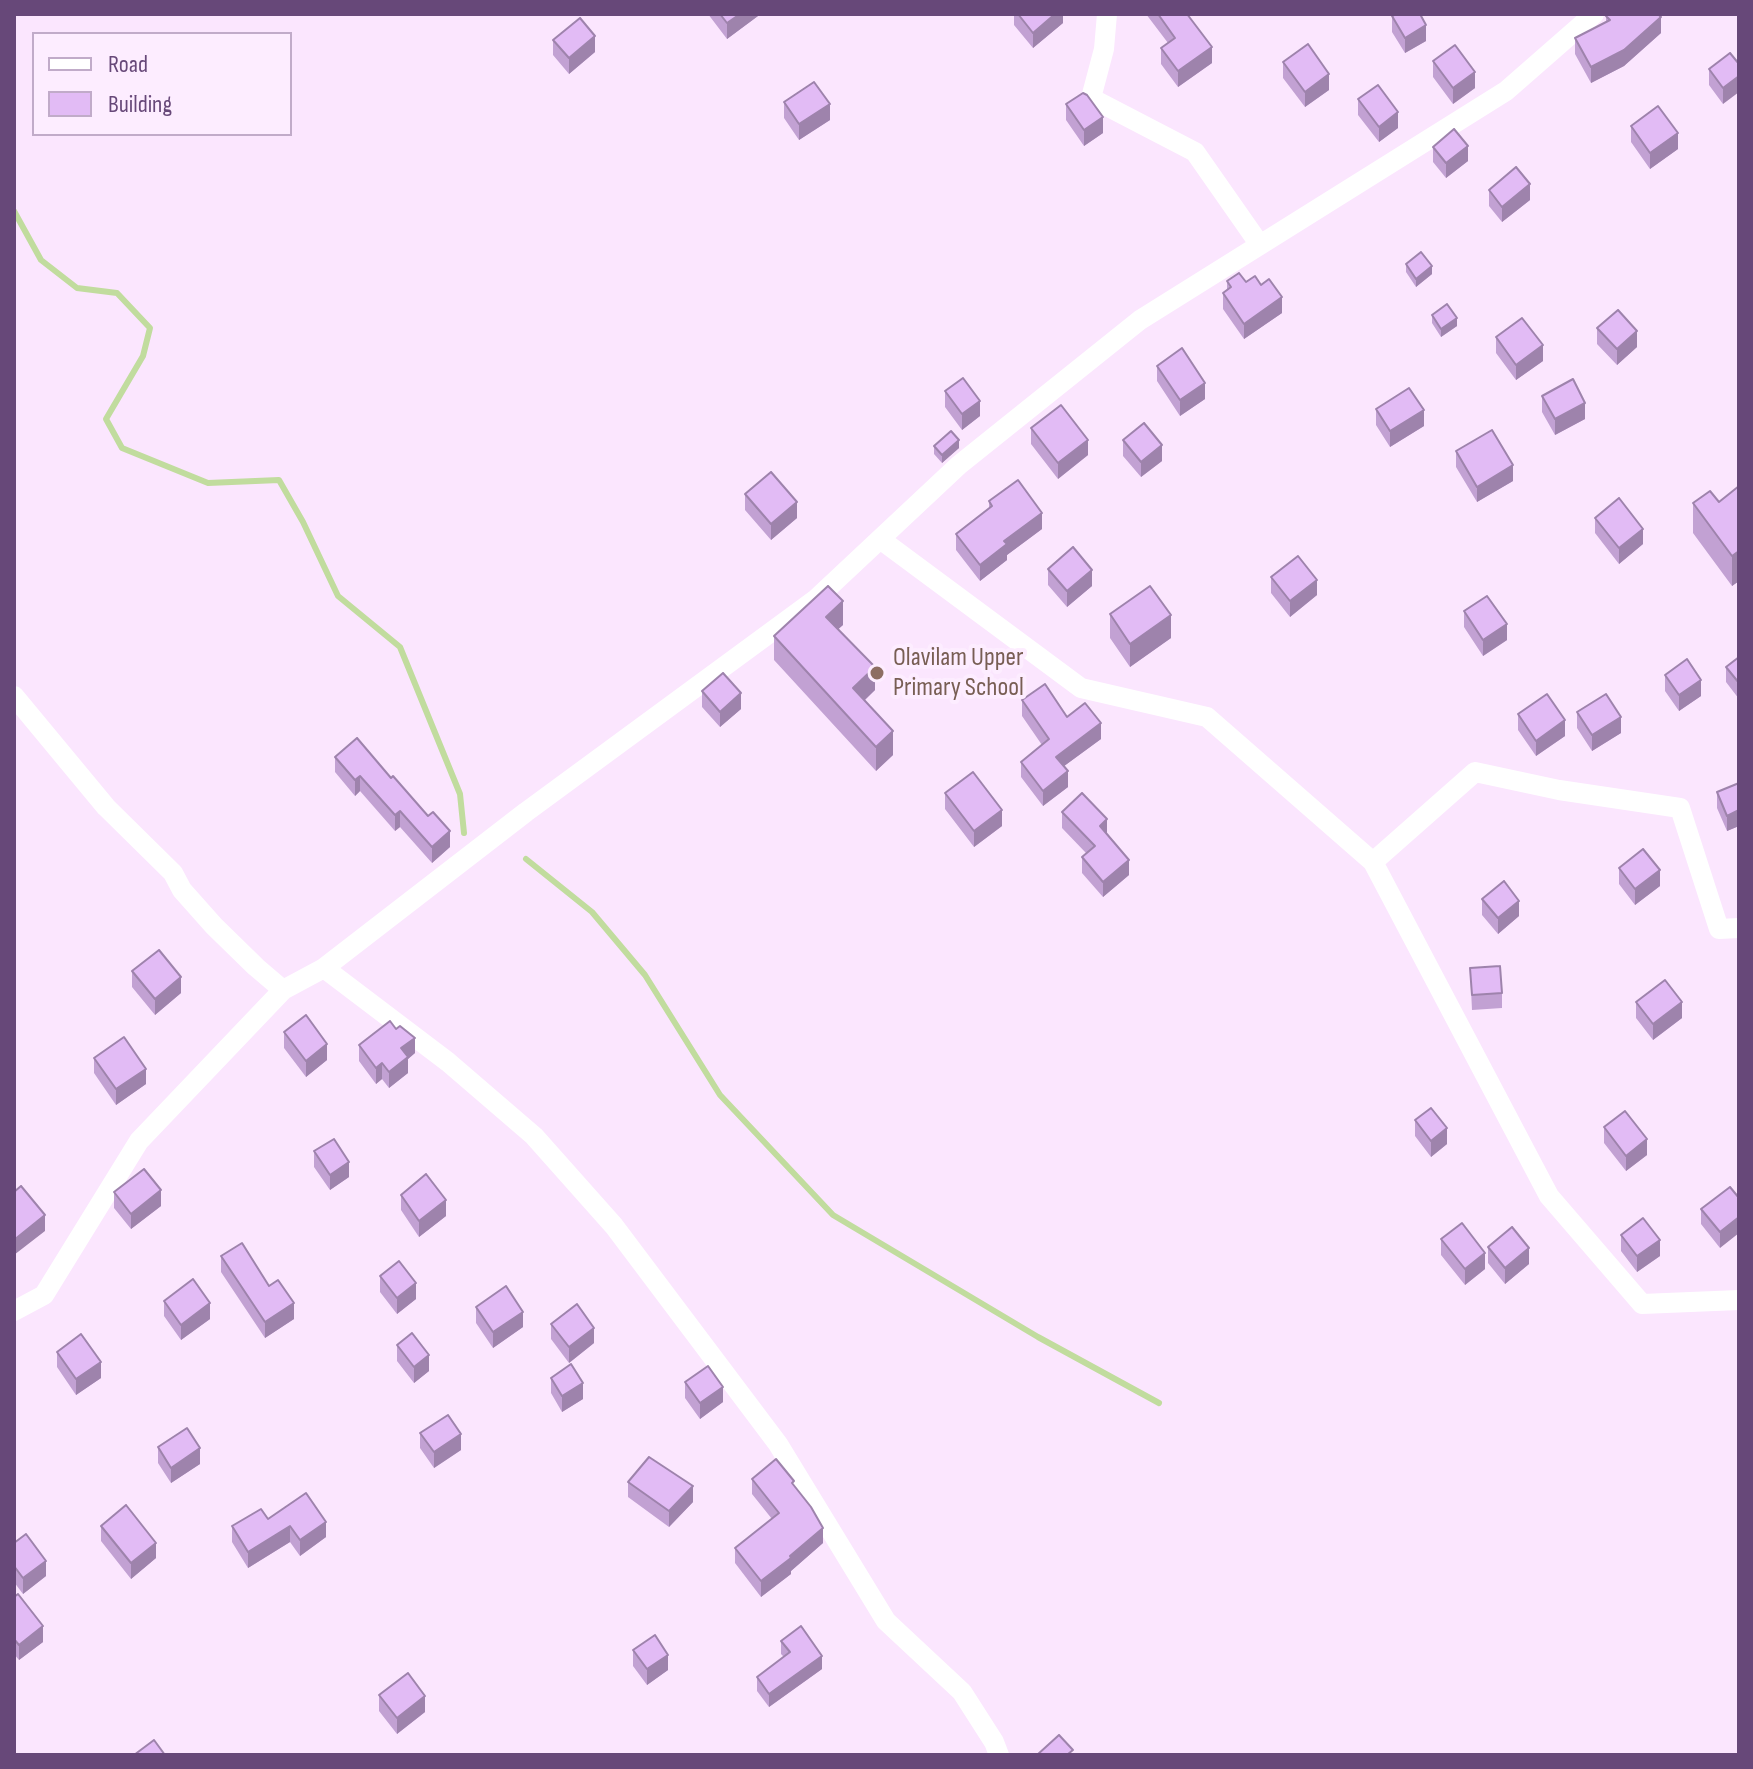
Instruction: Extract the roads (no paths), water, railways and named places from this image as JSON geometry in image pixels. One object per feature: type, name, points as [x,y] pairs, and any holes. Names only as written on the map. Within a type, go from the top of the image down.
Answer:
[{"type":"street","points":[[1107,14],[1104,49],[1091,98],[1195,152],[1260,245]]},
{"type":"street","points":[[14,1311],[44,1295],[139,1141],[283,990],[324,968],[539,803],[816,599],[959,465],[1140,320],[1506,91],[1594,14]]},
{"type":"street","points":[[880,539],[1081,688],[1207,717],[1373,862],[1549,1196],[1642,1304],[1739,1300]]},
{"type":"street","points":[[14,696],[106,807],[173,873],[182,890],[214,926],[283,990]]},
{"type":"street","points":[[1373,862],[1475,772],[1559,790],[1680,808],[1719,929],[1739,928]]},
{"type":"street","points":[[324,968],[448,1062],[534,1136],[614,1226],[778,1444],[886,1621],[962,1692],[999,1755]]},
{"type":"waterway","points":[[14,211],[41,260],[77,288],[117,293],[150,328],[143,356],[106,419],[122,448],[208,483],[279,480],[338,596],[400,647],[460,794],[464,833]]},
{"type":"waterway","points":[[526,859],[592,912],[645,975],[720,1095],[833,1215],[1038,1337],[1159,1403]]},
{"type":"place","name":"Olavilam Upper Primary School","points":[[877,673]]}]
